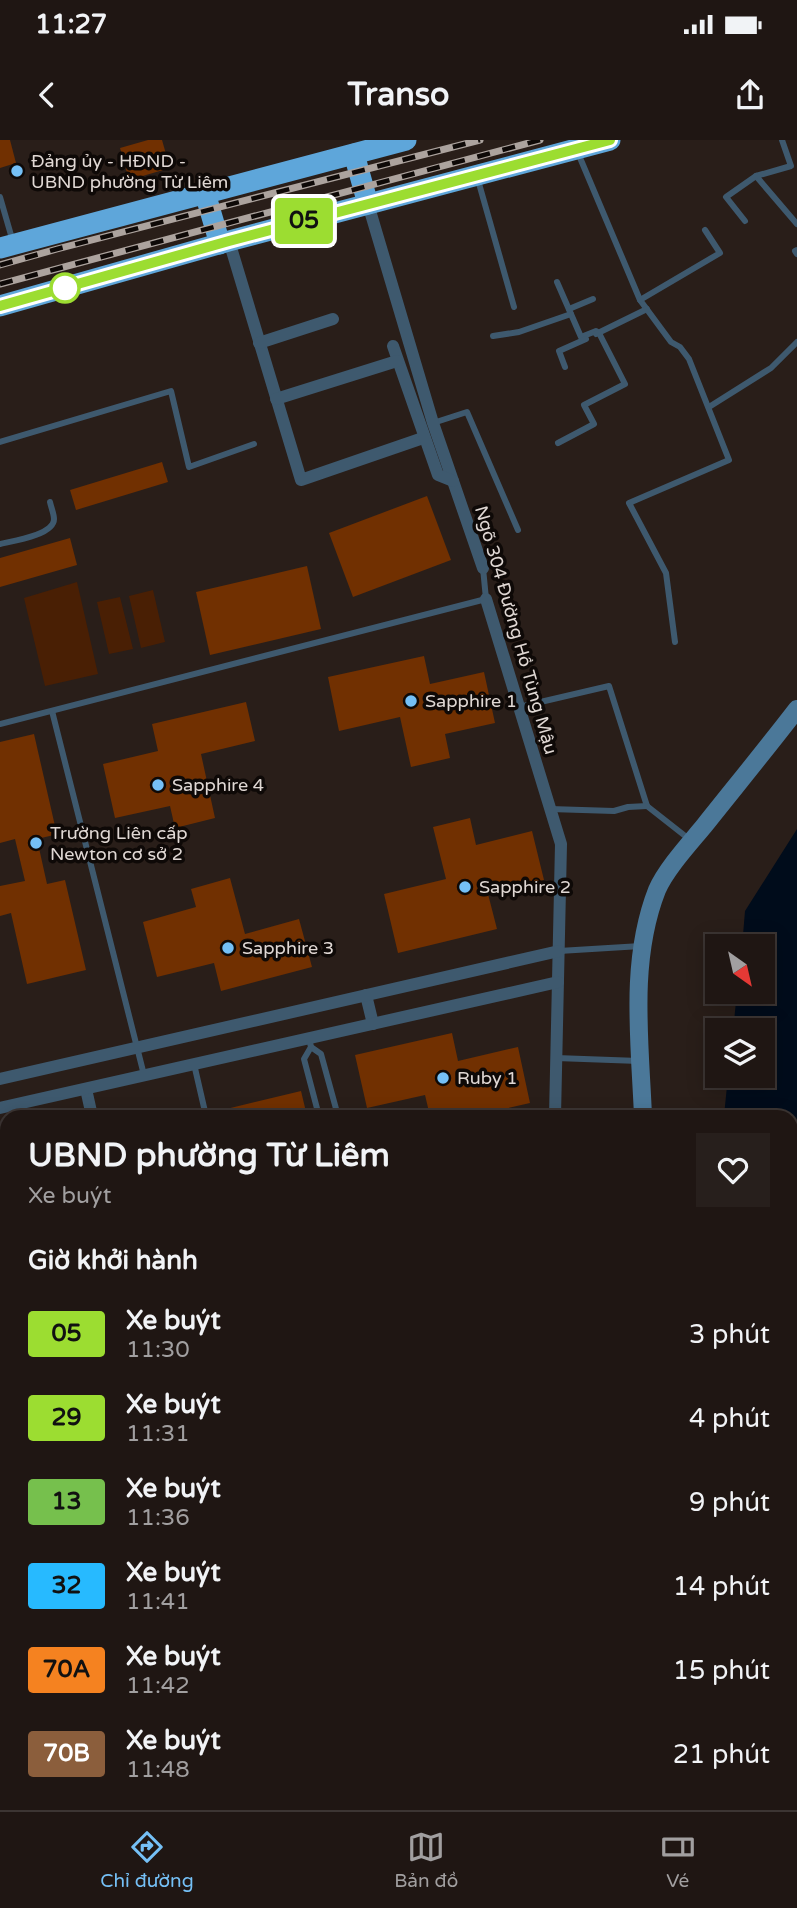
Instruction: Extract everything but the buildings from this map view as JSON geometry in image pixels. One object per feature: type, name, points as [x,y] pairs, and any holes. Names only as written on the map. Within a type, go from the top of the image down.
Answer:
[{"type":"highway","points":[[7,246],[205,193],[351,147],[406,140]]},
{"type":"highway","points":[[0,306],[610,140]]},
{"type":"highway","points":[[351,147],[368,204]]},
{"type":"highway","points":[[205,193],[224,243]]},
{"type":"street","name":"Ngõ 304 Đường Hồ Tùng Mậu","points":[[368,204],[433,423],[483,568]]},
{"type":"street","points":[[224,243],[259,343],[301,480],[423,438]]},
{"type":"street","points":[[259,343],[333,319]]},
{"type":"street","points":[[393,346],[438,475],[453,481]]},
{"type":"street","points":[[276,399],[397,361]]},
{"type":"street","name":"Ngõ 304 Đường Hồ Tùng Mậu","points":[[486,599],[561,844],[555,1110]]},
{"type":"street","points":[[643,1110],[640,958],[646,923],[658,887],[797,709]]},
{"type":"street","points":[[0,1079],[559,951]]},
{"type":"street","points":[[0,1108],[194,1064],[310,1043],[373,1024],[558,982]]},
{"type":"street","points":[[366,995],[373,1024]]},
{"type":"street","points":[[86,1089],[91,1110]]},
{"type":"lane","points":[[745,222],[726,197],[757,176],[791,166],[782,140]]},
{"type":"lane","points":[[576,148],[640,300],[671,342],[680,347],[689,359],[729,460],[629,503],[666,573],[675,642]]},
{"type":"lane","points":[[476,175],[514,307]]},
{"type":"lane","points":[[757,176],[797,224]]},
{"type":"lane","points":[[0,197],[7,246]]},
{"type":"lane","points":[[640,300],[719,253],[705,230]]},
{"type":"lane","points":[[557,282],[581,337],[596,331],[600,333],[625,384],[584,405],[594,424],[558,443]]},
{"type":"lane","points":[[493,336],[519,332],[570,312],[593,299]]},
{"type":"lane","points":[[565,367],[559,351],[647,309]]},
{"type":"lane","points":[[393,346],[409,341]]},
{"type":"lane","points":[[709,407],[771,368],[797,342]]},
{"type":"lane","points":[[0,442],[171,391],[189,467],[254,444]]},
{"type":"lane","points":[[433,423],[467,412],[518,530]]},
{"type":"lane","points":[[0,544],[44,533],[52,527],[54,520],[50,502]]},
{"type":"lane","name":"Ngõ 304 Đường Hồ Tùng Mậu","points":[[483,568],[486,599]]},
{"type":"lane","points":[[0,724],[486,599]]},
{"type":"lane","points":[[519,707],[609,686],[648,806],[692,841]]},
{"type":"lane","points":[[52,711],[144,1075]]},
{"type":"lane","points":[[551,809],[614,811],[648,806]]},
{"type":"lane","points":[[559,951],[643,946]]},
{"type":"lane","points":[[317,1110],[304,1059],[310,1043],[321,1054],[336,1110]]},
{"type":"lane","points":[[556,1058],[640,1061]]},
{"type":"lane","points":[[194,1064],[205,1110]]},
{"type":"shaded area","points":[[77,582],[98,674],[45,686],[24,598]]},
{"type":"shaded area","points":[[153,590],[165,642],[141,648],[129,596]]},
{"type":"shaded area","points":[[120,597],[133,649],[109,654],[97,602]]},
{"type":"water","points":[[797,829],[797,1110],[725,1110],[727,1088],[775,1088],[775,1018],[734,1018],[736,1004],[775,1004],[775,934],[743,934],[745,911]]},
{"type":"railway","points":[[0,265],[480,140]]},
{"type":"railway","points":[[0,284],[540,140]]},
{"type":"bus line","name":"05","points":[[0,306],[229,241],[610,140]]},
{"type":"place","name":"Đảng ủy - HĐND - UBND phường Từ Liêm","points":[[17,171]]},
{"type":"place","name":"Sapphire 1","points":[[411,701]]},
{"type":"place","name":"Sapphire 4","points":[[158,785]]},
{"type":"place","name":"Trường Liên cấp Newton cơ sở 2","points":[[36,843]]},
{"type":"place","name":"Sapphire 2","points":[[465,887]]},
{"type":"place","name":"Sapphire 3","points":[[228,948]]},
{"type":"place","name":"Ruby 1","points":[[443,1078]]}]
